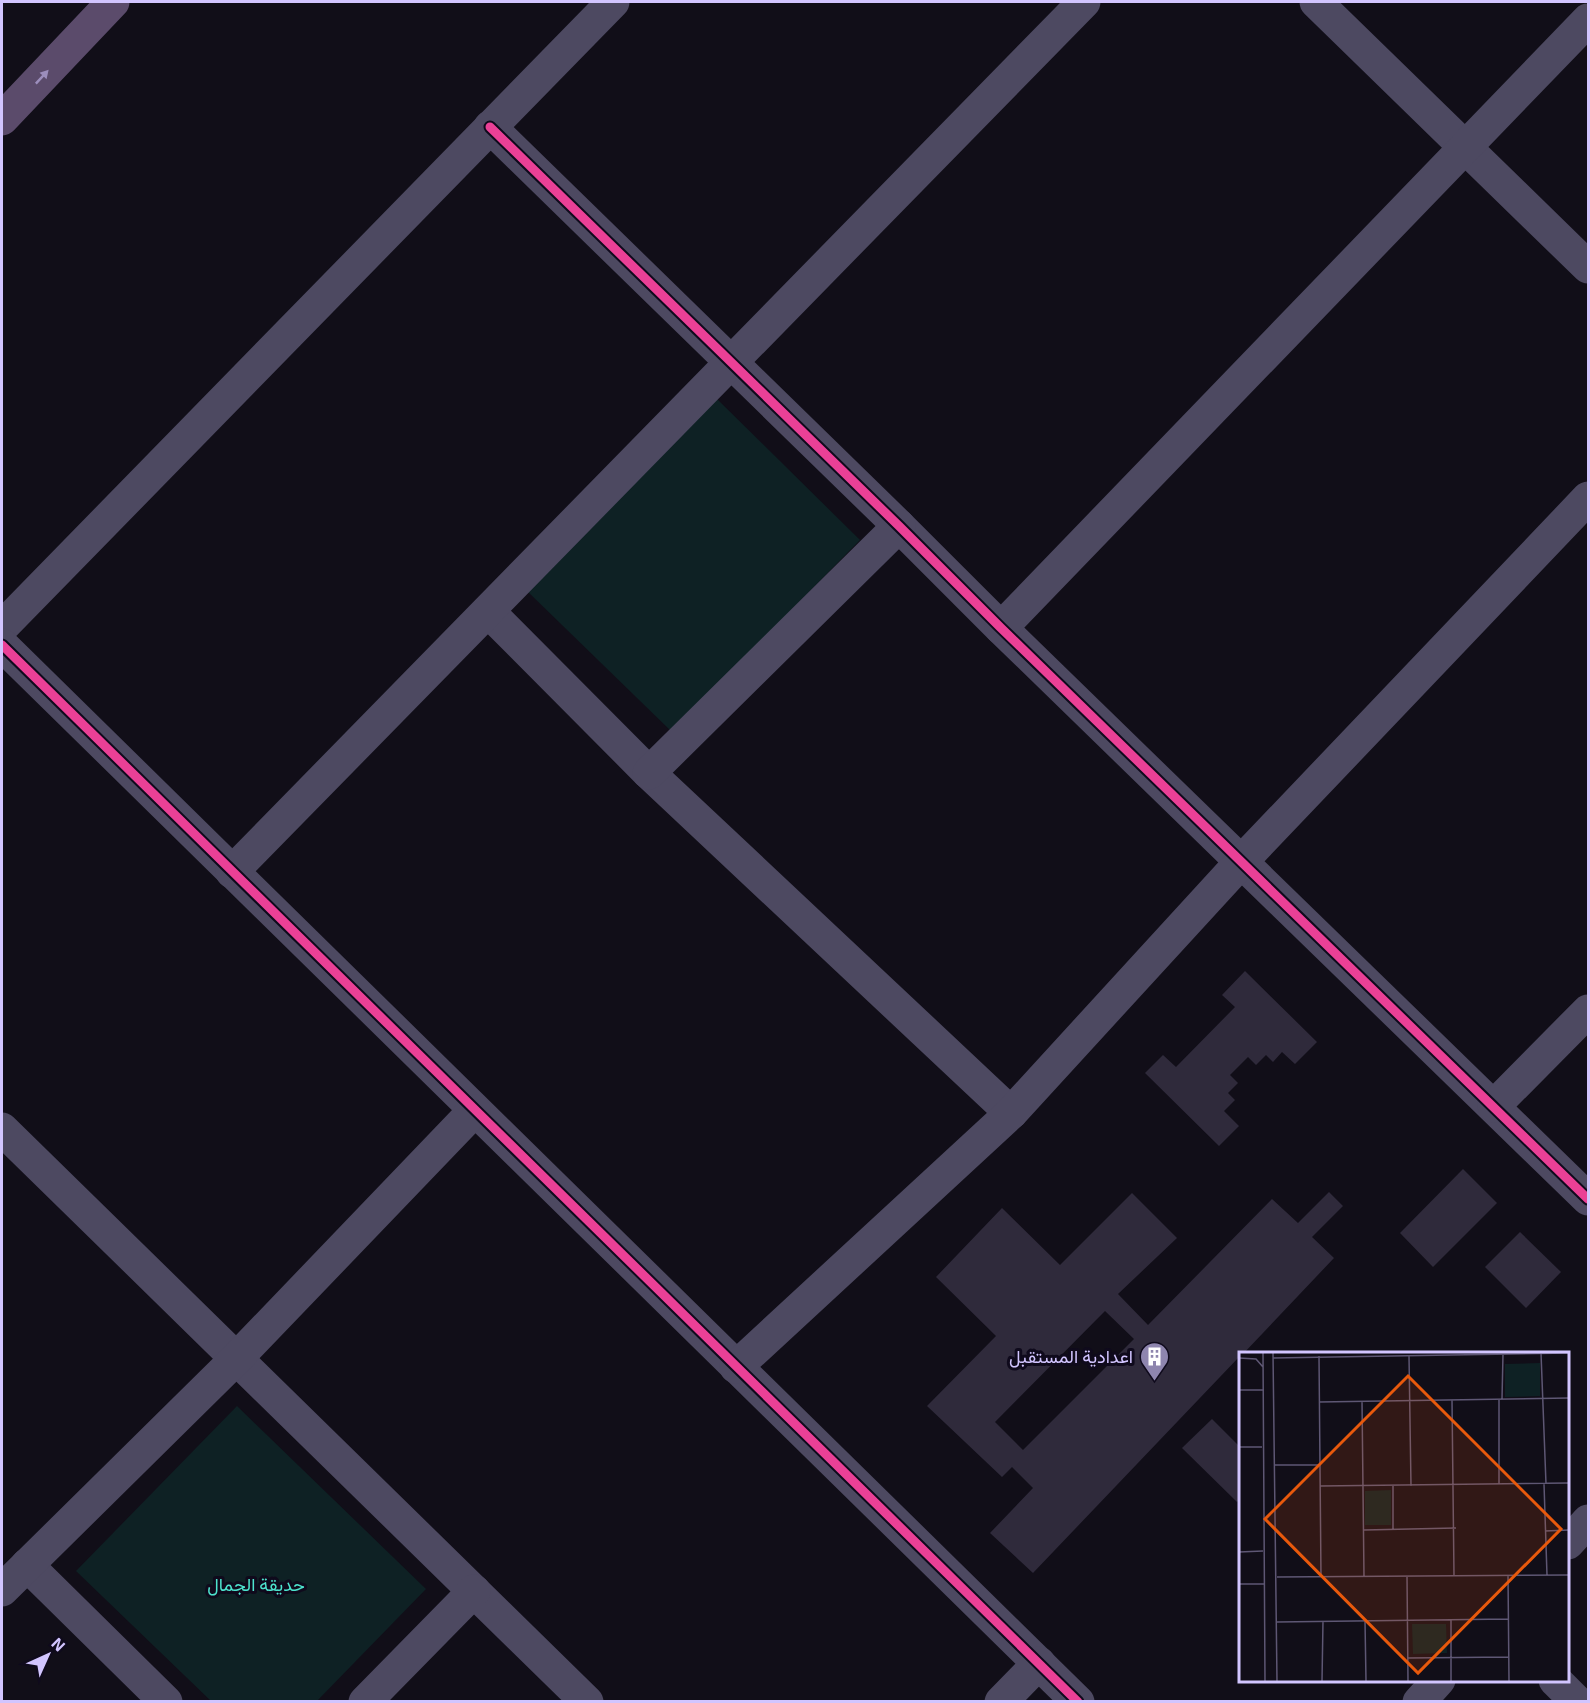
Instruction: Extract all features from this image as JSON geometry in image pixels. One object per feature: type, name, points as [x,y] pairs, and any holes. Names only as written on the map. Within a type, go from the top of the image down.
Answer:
[{"type":"main road","points":[[2,119],[113,2]]},
{"type":"street","points":[[232,872],[1084,2]]},
{"type":"street","points":[[1316,2],[1588,267]]},
{"type":"street","points":[[2,627],[490,127],[606,4]]},
{"type":"street","points":[[1001,628],[1588,20]]},
{"type":"street","points":[[490,127],[1588,1199]]},
{"type":"street","points":[[736,1367],[1011,1113],[1242,861],[1588,498]]},
{"type":"street","points":[[648,773],[899,525]]},
{"type":"street","points":[[488,611],[648,773],[1011,1113]]},
{"type":"street","points":[[2,645],[1077,1701]]},
{"type":"street","points":[[1494,1106],[1588,1011]]},
{"type":"street","points":[[2,1590],[237,1358],[474,1110]]},
{"type":"street","points":[[2,1129],[587,1701]]},
{"type":"street","points":[[1569,1542],[1588,1521]]},
{"type":"street","points":[[27,1565],[166,1701]]},
{"type":"street","points":[[365,1701],[474,1591]]},
{"type":"street","points":[[1001,1701],[1039,1663]]},
{"type":"street","points":[[1419,1701],[1437,1682]]},
{"type":"street","points":[[1557,1682],[1577,1701]]},
{"type":"green space","points":[[715,397],[860,540],[672,732],[525,589]]},
{"type":"green space","name":"حديقة الجمال","points":[[237,1406],[426,1589],[317,1701],[211,1701],[76,1571]]},
{"type":"building","points":[[1245,971],[1317,1042],[1295,1064],[1282,1052],[1273,1062],[1266,1055],[1256,1065],[1248,1057],[1230,1075],[1238,1083],[1228,1093],[1235,1100],[1224,1111],[1239,1126],[1219,1146],[1145,1073],[1163,1055],[1176,1067],[1235,1007],[1222,995]]},
{"type":"building","points":[[1463,1169],[1497,1203],[1433,1267],[1400,1233]]},
{"type":"building","name":"اعدادية المستقبل","points":[[1329,1192],[1343,1206],[1312,1237],[1334,1258],[1245,1352],[1239,1352],[1239,1357],[1033,1573],[990,1533],[1033,1488],[1012,1467],[1002,1477],[927,1406],[996,1336],[936,1277],[1002,1208],[1060,1265],[1132,1193],[1177,1238],[1118,1294],[1148,1325],[1272,1199],[1298,1223]],"holes":[[[1105,1311],[1134,1339],[1023,1450],[995,1422]]]},
{"type":"building","points":[[1520,1232],[1561,1272],[1526,1308],[1485,1267]]},
{"type":"building","points":[[1212,1419],[1239,1446],[1239,1500],[1237,1502],[1182,1448]]},
{"type":"cycle path","points":[[490,127],[1588,1199]]},
{"type":"cycle path","points":[[2,645],[1078,1702]]},
{"type":"place","name":"اعدادية المستقبل","points":[[1154,1382]]}]
